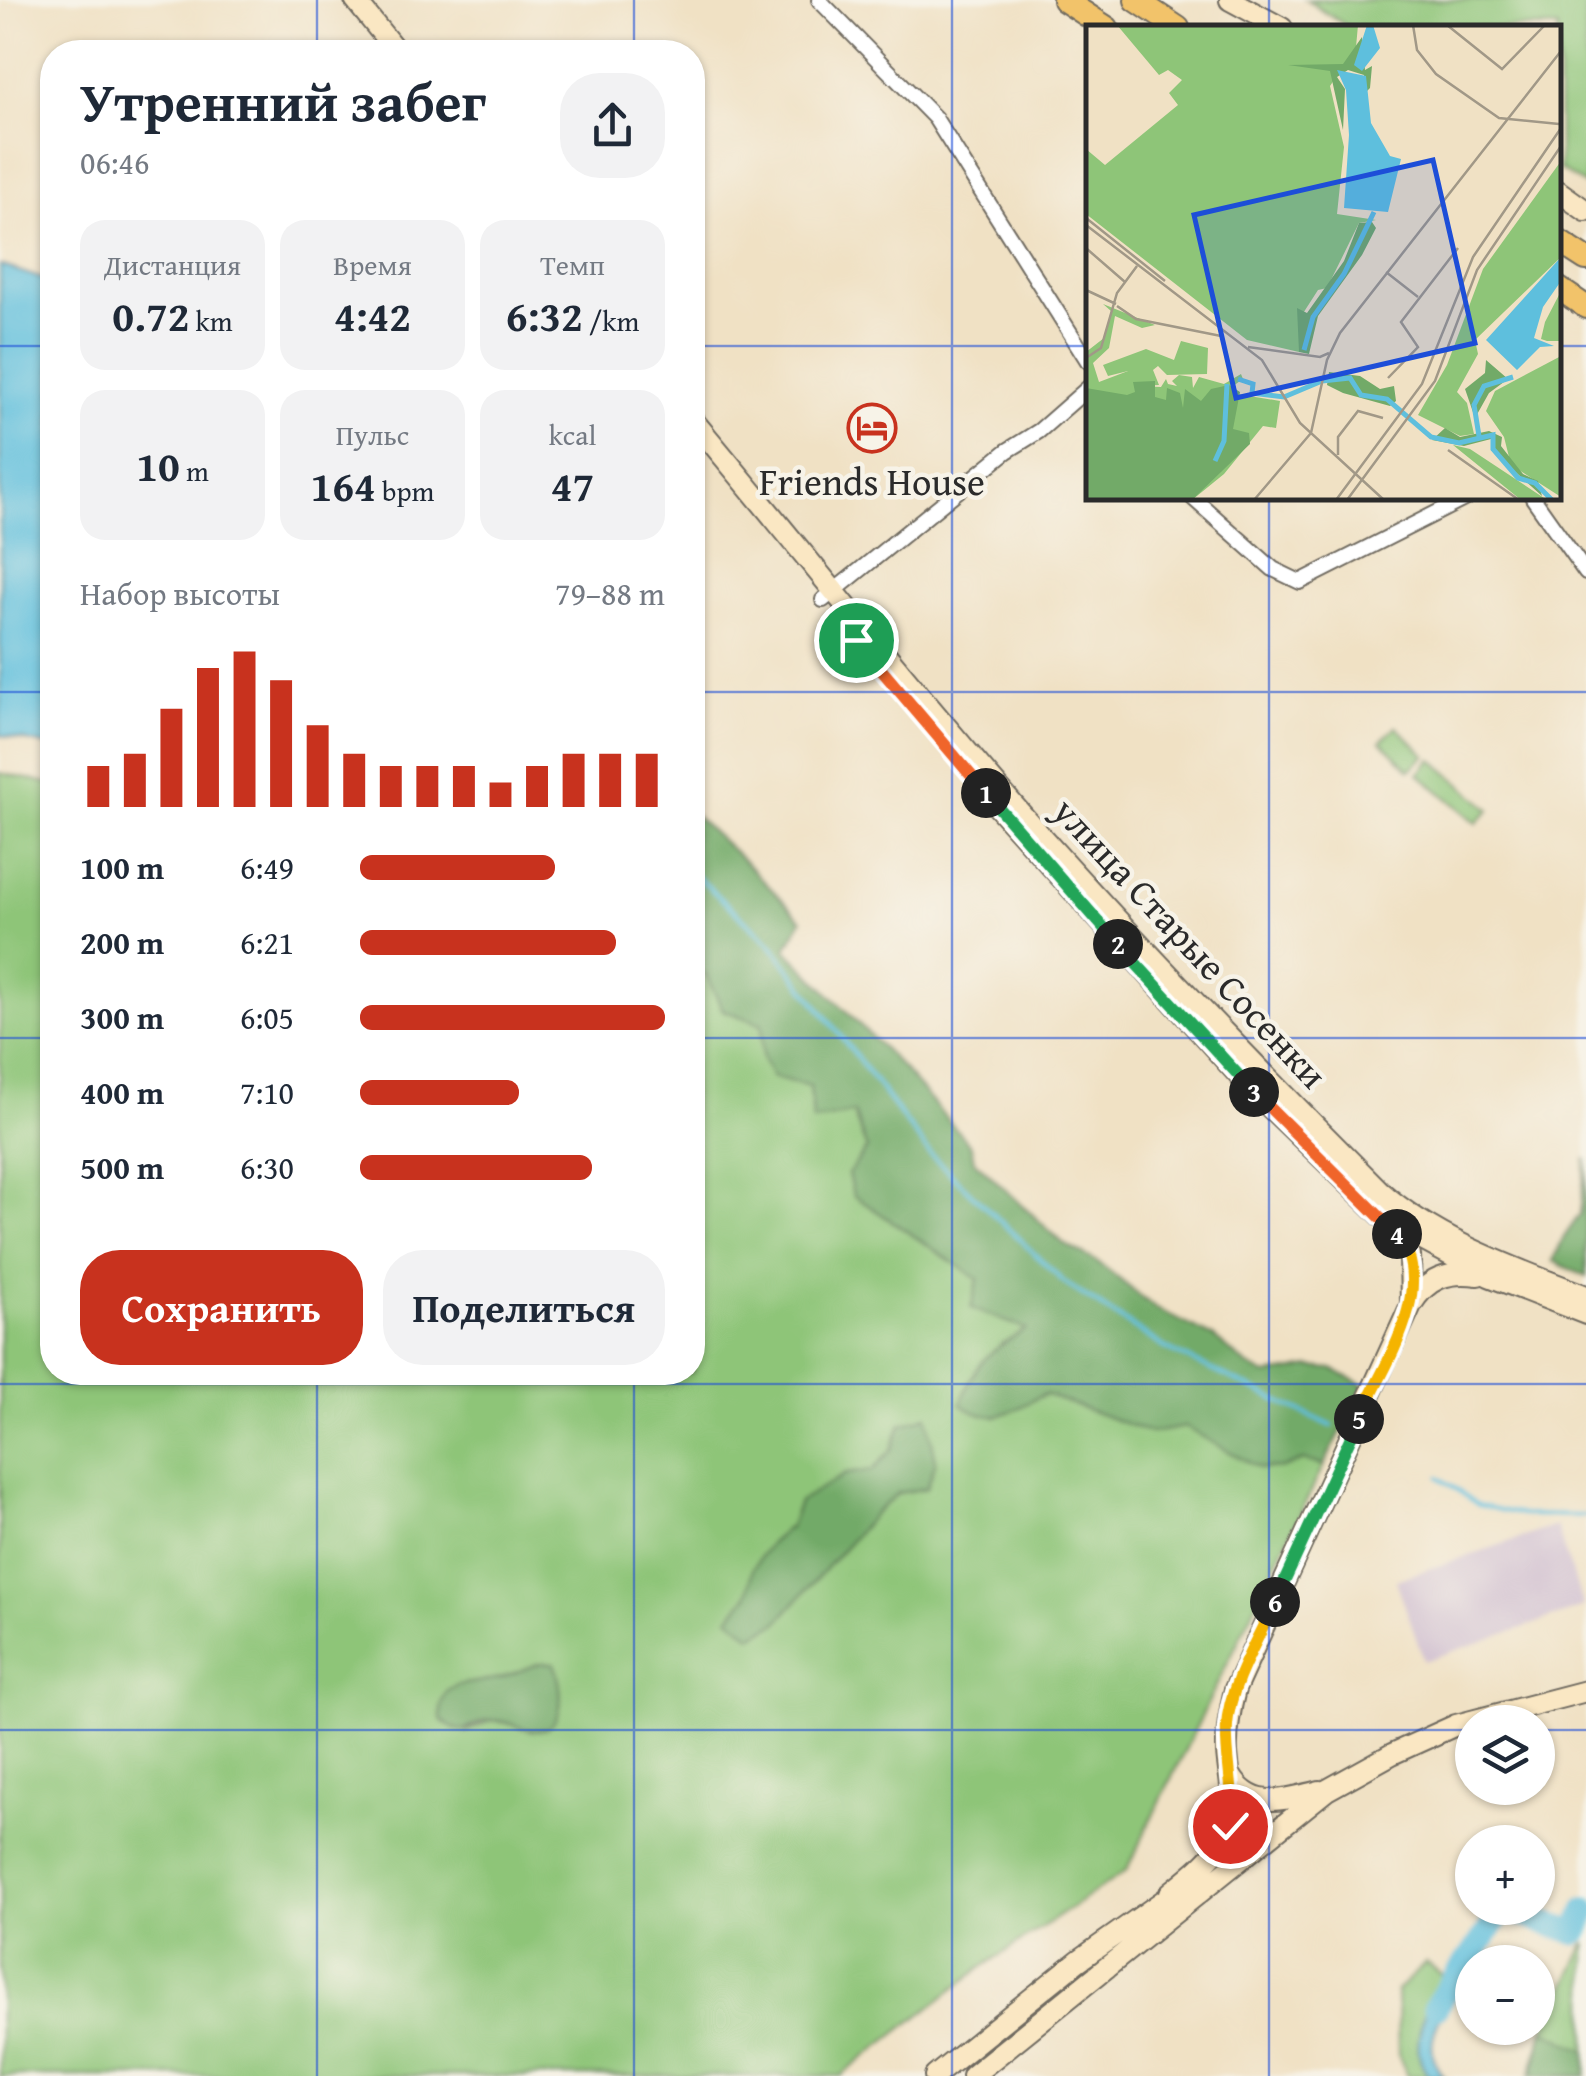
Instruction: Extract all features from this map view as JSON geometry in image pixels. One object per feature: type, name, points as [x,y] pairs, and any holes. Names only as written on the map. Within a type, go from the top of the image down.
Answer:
[{"type":"highway","points":[[1064,0],[1102,25]]},
{"type":"highway","points":[[1136,0],[1174,25]]},
{"type":"highway","points":[[1561,243],[1586,259]]},
{"type":"highway","points":[[1561,290],[1586,307]]},
{"type":"main road","points":[[342,0],[374,40]]},
{"type":"main road","points":[[356,0],[388,40]]},
{"type":"main road","points":[[1230,0],[1276,25]]},
{"type":"main road","points":[[1561,193],[1586,211]]},
{"type":"main road","name":"улица Старые Сосенки","points":[[705,436],[1022,837],[1253,1091],[1387,1221],[1489,1276],[1579,1302]]},
{"type":"main road","name":"улица Старые Сосенки","points":[[705,455],[1132,938],[1380,1191],[1400,1209],[1460,1244],[1579,1302]]},
{"type":"main road","points":[[1387,1221],[1410,1256],[1411,1305]]},
{"type":"main road","points":[[935,2076],[1078,1961],[1170,1894],[1222,1842],[1233,1808],[1228,1720],[1235,1690],[1411,1305],[1420,1290],[1439,1276],[1489,1276]]},
{"type":"main road","points":[[972,2076],[1327,1790],[1456,1725],[1586,1691]]},
{"type":"main road","points":[[1230,1774],[1238,1788],[1258,1800],[1273,1802],[1327,1790]]},
{"type":"main road","points":[[1170,1894],[1233,1866]]},
{"type":"street","points":[[820,0],[935,118],[1086,359]]},
{"type":"street","points":[[828,596],[1007,451],[1039,432],[1086,390]]},
{"type":"street","points":[[1195,500],[1274,569],[1300,582],[1462,500]]},
{"type":"street","points":[[1533,500],[1586,573]]},
{"type":"shaded area","points":[[1556,1526],[1584,1607],[1424,1661],[1396,1580]]},
{"type":"green space","points":[[1306,0],[1586,0],[1586,186],[1561,170],[1561,25],[1345,25]]},
{"type":"green space","points":[[1396,726],[1426,755],[1410,770],[1381,741]]},
{"type":"green space","points":[[1432,759],[1490,809],[1477,823],[1419,774]]},
{"type":"green space","points":[[0,773],[40,781],[40,1385],[705,1385],[705,974],[723,1010],[763,1024],[763,1058],[772,1077],[810,1086],[853,1113],[867,1149],[849,1174],[853,1195],[978,1279],[1027,1330],[1001,1344],[996,1417],[1045,1394],[1151,1433],[1185,1427],[1261,1469],[1282,1468],[1303,1460],[1324,1465],[1126,1871],[981,1968],[841,2076],[0,2076]],"holes":[[[901,1425],[927,1488],[898,1493],[874,1514],[776,1624],[730,1617],[748,1595],[768,1545],[790,1526],[799,1502],[846,1474],[873,1470],[892,1449]],[[514,1674],[559,1676],[558,1691],[534,1730],[493,1720],[466,1732],[485,1682]]]},
{"type":"green space","points":[[705,825],[802,920],[786,949],[903,1069],[971,1146],[974,1160],[1064,1244],[1098,1262],[1155,1308],[1213,1337],[1266,1375],[1311,1367],[1332,1369],[1365,1385],[1324,1465],[1303,1460],[1282,1468],[1261,1469],[1185,1427],[1151,1433],[1045,1394],[993,1416],[961,1404],[978,1366],[1026,1329],[971,1308],[978,1279],[853,1195],[848,1174],[867,1149],[854,1113],[813,1121],[810,1086],[772,1077],[763,1058],[762,1024],[723,1010],[706,975]]},
{"type":"green space","points":[[1586,1158],[1586,1277],[1553,1261],[1580,1214]]},
{"type":"green space","points":[[927,1416],[936,1461],[927,1488],[898,1493],[874,1514],[776,1624],[751,1636],[730,1617],[748,1595],[753,1568],[768,1545],[790,1526],[799,1502],[846,1474],[873,1470],[892,1449],[901,1425]]},
{"type":"green space","points":[[540,1663],[554,1663],[560,1683],[560,1707],[551,1725],[530,1730],[491,1720],[462,1730],[441,1720],[446,1692],[457,1685],[501,1678]]},
{"type":"green space","points":[[1586,1943],[1586,2076],[1530,2076],[1539,2045],[1555,2045],[1555,2007]]},
{"type":"green space","points":[[1426,1963],[1447,1979],[1421,2026],[1419,2052],[1429,2076],[1408,2076],[1398,2055],[1397,1990]]},
{"type":"green space","points":[[1555,2036],[1586,2051],[1586,2076],[1533,2076],[1540,2045],[1555,2045]]},
{"type":"water","points":[[0,265],[40,278],[40,744],[0,735]]},
{"type":"water","points":[[1447,1979],[1455,1981],[1455,1995],[1441,2015],[1433,2040],[1436,2064],[1443,2076],[1429,2076],[1422,2065],[1419,2039],[1426,2012]]},
{"type":"waterway","points":[[705,884],[771,944],[930,1154],[1066,1284],[1167,1349],[1332,1426]]},
{"type":"waterway","points":[[1439,1477],[1478,1505],[1522,1515],[1586,1516]]},
{"type":"waterway","points":[[1436,2007],[1503,1908],[1576,1933],[1586,1910]]},
{"type":"place","name":"Friends House","points":[[872,428]]},
{"type":"route","points":[[856,640],[1057,876],[1253,1091],[1387,1221],[1410,1256],[1411,1305],[1235,1690],[1228,1720],[1233,1808],[1230,1826]]}]
